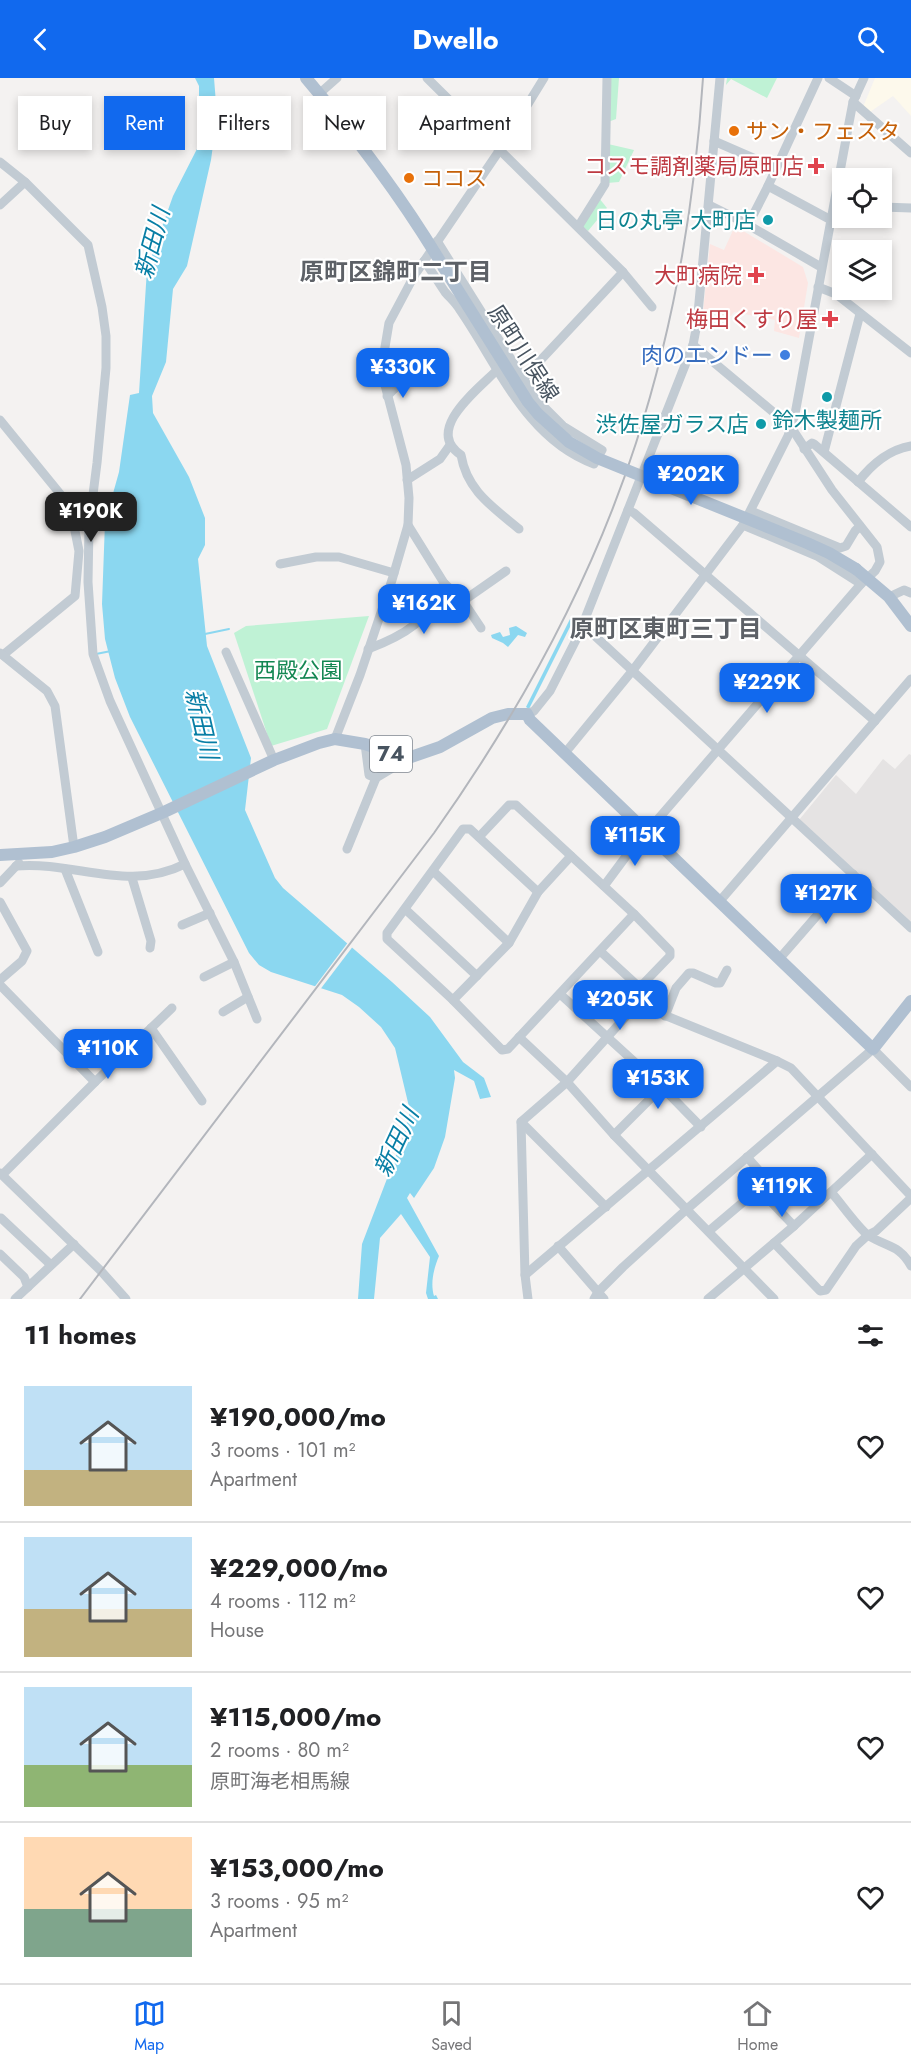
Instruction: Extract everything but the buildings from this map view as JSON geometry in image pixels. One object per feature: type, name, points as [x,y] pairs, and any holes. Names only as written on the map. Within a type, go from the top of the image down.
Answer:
[{"type":"main road","name":"原町川俣線","points":[[306,78],[320,93],[435,244],[444,268],[528,402],[549,425],[569,442],[597,458],[829,553],[889,597],[911,626]]},
{"type":"main road","name":"74","points":[[0,855],[18,860],[105,837],[163,813],[272,761],[319,743],[335,740],[365,744],[399,756],[411,757],[440,747],[492,718],[508,714],[527,714]]},
{"type":"main road","points":[[527,714],[530,720],[873,1049],[911,1001]]},
{"type":"street","points":[[320,93],[337,78]]},
{"type":"street","points":[[427,78],[578,227],[652,307]]},
{"type":"street","points":[[335,740],[394,573],[408,525],[409,498],[404,455],[387,396],[383,359],[389,323],[424,261],[499,151],[544,78]]},
{"type":"street","points":[[578,227],[604,184],[607,78]]},
{"type":"street","points":[[527,714],[534,711],[550,691],[583,625],[693,345],[697,324],[720,78]]},
{"type":"street","points":[[748,225],[818,78]]},
{"type":"street","points":[[829,78],[911,153]]},
{"type":"street","points":[[844,168],[854,99],[864,78]]},
{"type":"street","points":[[714,141],[776,168]]},
{"type":"street","points":[[0,162],[25,182],[88,245],[106,336],[106,368],[98,463],[89,526],[88,582],[93,654],[110,700],[185,864],[234,962],[257,1019]]},
{"type":"street","points":[[0,205],[25,182]]},
{"type":"street","points":[[565,753],[633,670],[747,518],[791,427],[831,220],[768,186]]},
{"type":"street","points":[[709,204],[821,267]]},
{"type":"street","points":[[892,207],[911,208]]},
{"type":"street","points":[[424,261],[459,308],[536,424],[579,459],[594,464],[602,450],[563,426],[546,411],[509,359],[435,244]]},
{"type":"street","points":[[523,379],[623,273]]},
{"type":"street","points":[[818,287],[836,294],[911,353]]},
{"type":"street","points":[[824,452],[860,314]]},
{"type":"street","points":[[604,886],[647,832],[799,656],[861,577],[875,572],[880,562],[877,547],[831,490],[791,427],[693,345]]},
{"type":"street","points":[[387,396],[417,368]]},
{"type":"street","points":[[498,369],[453,415],[448,430],[448,440],[453,450],[461,455],[464,472],[480,496],[519,529]]},
{"type":"street","points":[[0,420],[70,506],[79,551],[75,596],[2,654],[47,692],[56,706],[74,847]]},
{"type":"street","points":[[804,449],[812,443],[911,526]]},
{"type":"street","points":[[407,480],[440,459],[450,445]]},
{"type":"street","points":[[858,482],[870,466],[878,460],[891,452],[911,446]]},
{"type":"street","points":[[642,476],[747,518],[840,548],[846,546],[860,526]]},
{"type":"street","points":[[628,510],[875,721]]},
{"type":"street","points":[[747,518],[861,577]]},
{"type":"street","points":[[408,525],[444,583],[463,601],[481,628]]},
{"type":"street","points":[[280,564],[316,557],[339,557],[394,573]]},
{"type":"street","points":[[463,601],[506,571]]},
{"type":"street","points":[[368,649],[422,620],[434,605],[444,583]]},
{"type":"street","points":[[889,597],[904,590],[911,593]]},
{"type":"street","points":[[583,625],[911,928]]},
{"type":"street","points":[[225,652],[272,761]]},
{"type":"street","points":[[719,902],[911,679]]},
{"type":"street","points":[[365,744],[369,775],[376,778]]},
{"type":"street","points":[[347,849],[376,778],[411,757]]},
{"type":"street","points":[[479,837],[509,805],[516,805],[634,914],[670,951],[670,956],[644,984],[637,985],[600,951]]},
{"type":"street","points":[[538,892],[470,829],[463,829],[387,933],[387,939],[453,1000],[502,1050],[508,1050],[634,914]]},
{"type":"street","points":[[453,1000],[510,943],[538,892],[571,856]]},
{"type":"street","points":[[0,883],[18,860],[132,878],[152,876],[185,864]]},
{"type":"street","points":[[65,869],[98,952]]},
{"type":"street","points":[[433,871],[510,943]]},
{"type":"street","points":[[780,958],[853,874]]},
{"type":"street","points":[[132,878],[151,941],[150,948]]},
{"type":"street","points":[[0,902],[27,951],[22,961],[0,981]]},
{"type":"street","points":[[405,909],[477,976]]},
{"type":"street","points":[[182,925],[210,913]]},
{"type":"street","points":[[204,977],[234,962]]},
{"type":"street","points":[[665,1016],[676,988],[690,973],[720,983],[727,970]]},
{"type":"street","points":[[0,986],[94,1082]]},
{"type":"street","points":[[560,994],[662,1087],[701,1127]]},
{"type":"street","points":[[223,1012],[248,997]]},
{"type":"street","points":[[521,1122],[567,1082],[637,1004],[777,1061],[790,1068],[911,1197],[876,1231],[856,1246],[823,1295],[774,1243]]},
{"type":"street","points":[[126,1299],[110,1279],[1,1174],[172,1008]]},
{"type":"street","points":[[151,1028],[202,1101]]},
{"type":"street","points":[[519,1037],[567,1082],[614,1135],[774,1299]]},
{"type":"street","points":[[558,1246],[598,1297],[687,1209],[873,1049],[911,1087]]},
{"type":"street","points":[[525,1275],[777,1061]]},
{"type":"street","points":[[614,1135],[662,1087]]},
{"type":"street","points":[[521,1122],[606,1207]]},
{"type":"street","points":[[521,1122],[525,1275],[528,1299]]},
{"type":"street","points":[[708,1299],[794,1226],[872,1154]]},
{"type":"street","points":[[709,1231],[768,1181],[747,1157]]},
{"type":"street","points":[[759,1189],[794,1226]]},
{"type":"street","points":[[831,1192],[868,1235],[897,1248],[904,1254],[911,1266]]},
{"type":"street","points":[[1,1218],[51,1265]]},
{"type":"street","points":[[15,1299],[74,1244]]},
{"type":"street","points":[[0,1254],[24,1277],[28,1287]]},
{"type":"shaded area","points":[[875,78],[911,78],[911,116],[893,96],[870,112],[863,107]]},
{"type":"shaded area","name":"大町病院","points":[[735,226],[803,267],[808,283],[799,338],[774,331],[775,320],[734,312],[731,316],[703,312],[710,244],[724,250]]},
{"type":"shaded area","points":[[909,754],[911,755],[911,924],[799,820],[836,775],[856,794],[883,759],[895,769]]},
{"type":"green space","points":[[609,78],[619,78],[616,119],[608,122]]},
{"type":"green space","points":[[727,78],[777,78],[767,98],[731,79],[726,85]]},
{"type":"green space","points":[[608,144],[634,150],[619,182],[607,183]]},
{"type":"green space","points":[[599,198],[607,208],[588,231],[582,226]]},
{"type":"green space","name":"西殿公園","points":[[369,616],[327,729],[271,746],[234,633],[246,626]]},
{"type":"water","points":[[195,78],[214,78],[215,96],[199,96],[199,86]]},
{"type":"water","name":"新田川","points":[[197,149],[212,150],[187,266],[173,289],[166,362],[152,396],[153,413],[189,477],[205,518],[205,545],[198,559],[207,646],[251,758],[245,810],[275,878],[283,888],[430,1017],[463,1062],[484,1078],[491,1097],[480,1099],[474,1081],[454,1070],[455,1078],[445,1137],[434,1168],[414,1198],[410,1193],[407,1198],[439,1256],[433,1281],[434,1296],[436,1295],[438,1299],[428,1299],[426,1293],[430,1257],[401,1214],[380,1238],[374,1299],[358,1299],[362,1244],[403,1137],[410,1111],[395,1048],[381,1027],[342,995],[271,972],[259,965],[249,953],[130,717],[115,678],[105,639],[102,604],[105,522],[119,472],[130,395],[139,393],[147,269],[173,196]]},
{"type":"water","points":[[573,618],[529,709],[526,707],[570,619]]},
{"type":"water","points":[[516,626],[527,633],[525,637],[518,635],[508,647],[492,638],[491,635],[500,632],[503,637],[510,635],[509,628]]},
{"type":"pier","points":[[349,941],[354,945],[319,991],[313,989]]},
{"type":"waterway","points":[[205,634],[229,629]]},
{"type":"waterway","points":[[96,654],[111,651]]},
{"type":"railway","points":[[80,1299],[434,833],[495,741],[550,646],[575,596],[618,495],[649,399],[681,263],[694,170],[703,78]]},
{"type":"place","name":"サン・フェスタ","points":[[734,131]]},
{"type":"place","name":"コスモ調剤薬局原町店","points":[[816,166]]},
{"type":"place","name":"ココス","points":[[409,178]]},
{"type":"place","name":"日の丸亭 大町店","points":[[768,220]]},
{"type":"place","name":"大町病院","points":[[756,275]]},
{"type":"place","name":"梅田くすり屋","points":[[830,319]]},
{"type":"place","name":"肉のエンドー","points":[[785,355]]},
{"type":"place","name":"鈴木製麺所","points":[[827,397]]},
{"type":"place","name":"渋佐屋ガラス店","points":[[761,424]]},
{"type":"district","name":"原町区錦町二丁目","points":[[396,271]]},
{"type":"district","name":"原町区東町三丁目","points":[[666,628]]}]
